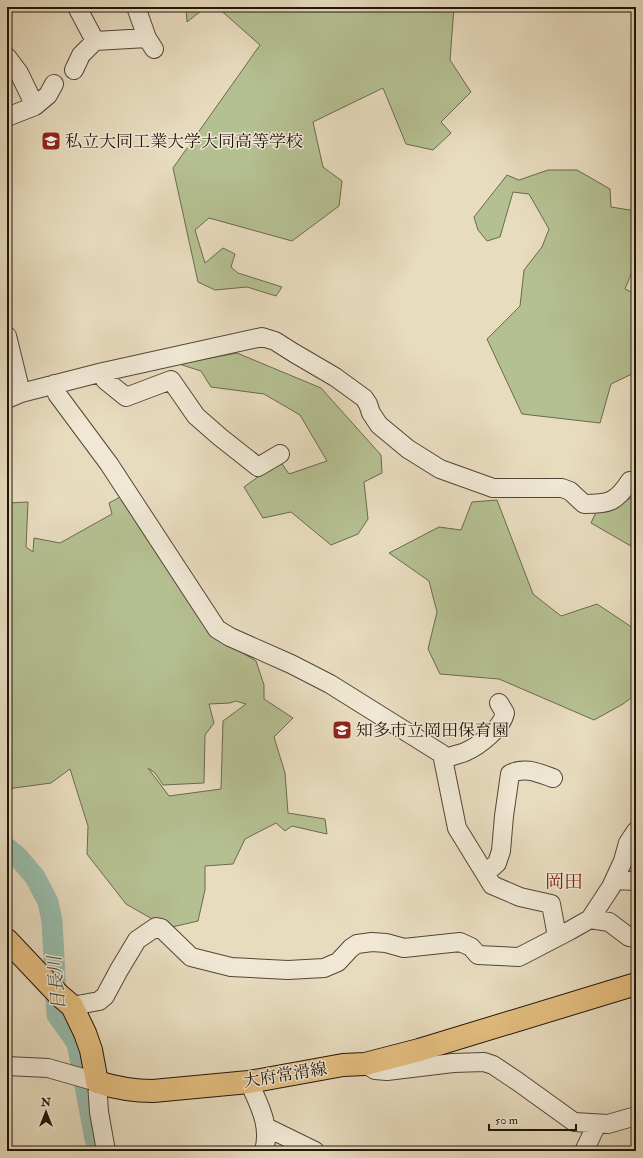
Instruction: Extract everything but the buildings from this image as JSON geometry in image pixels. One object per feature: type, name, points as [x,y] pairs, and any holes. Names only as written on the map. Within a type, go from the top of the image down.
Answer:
[{"type":"main road","points":[[7,940],[61,995],[89,1045],[88,1080]]},
{"type":"main road","name":"大府常滑線","points":[[88,1080],[123,1089],[153,1091],[249,1082],[342,1065],[365,1064],[636,984]]},
{"type":"street","points":[[77,7],[95,41]]},
{"type":"street","points":[[95,41],[150,44],[136,7]]},
{"type":"street","points":[[74,70],[81,56],[95,41]]},
{"type":"street","points":[[7,57],[19,73],[35,106]]},
{"type":"street","points":[[7,117],[35,106],[48,95],[54,84]]},
{"type":"street","points":[[7,336],[14,396],[103,372],[262,336],[275,341],[294,352],[335,377],[364,398],[379,425],[408,449],[440,469],[493,488],[562,488],[570,491],[584,504],[610,502],[620,495],[630,481],[636,481]]},
{"type":"street","points":[[103,372],[105,380],[126,397],[171,380],[196,416],[258,467],[280,454]]},
{"type":"street","points":[[54,384],[57,394],[109,464],[217,629],[230,637],[291,664],[330,684],[430,745],[442,754],[457,828],[473,856],[486,873],[492,886],[520,897],[551,904],[556,931],[555,937]]},
{"type":"street","points":[[444,760],[473,747],[504,719],[505,713],[499,703]]},
{"type":"street","points":[[486,873],[497,863],[501,851],[510,774],[516,771],[525,770],[553,778]]},
{"type":"street","points":[[61,995],[99,1001],[106,996],[119,970],[137,940],[156,927],[161,928],[191,957],[231,967],[288,970],[324,968],[338,962],[351,948],[362,943],[386,943],[404,948],[460,942],[471,947],[478,956],[519,957],[590,919],[614,880],[628,843],[636,831]]},
{"type":"street","points":[[614,880],[636,881]]},
{"type":"street","points":[[590,919],[609,922],[629,937],[636,938]]},
{"type":"street","points":[[365,1064],[375,1070],[387,1071],[453,1063],[484,1062],[493,1065],[574,1122],[608,1124],[636,1116]]},
{"type":"street","points":[[7,1066],[48,1068],[88,1080],[99,1112],[106,1151]]},
{"type":"street","points":[[249,1082],[265,1118],[266,1127],[264,1151]]},
{"type":"street","points":[[584,1151],[597,1124]]},
{"type":"street","points":[[266,1127],[315,1151]]},
{"type":"green space","points":[[186,7],[206,7],[187,22]]},
{"type":"green space","points":[[217,7],[454,7],[450,60],[471,92],[441,122],[451,133],[433,150],[406,144],[383,88],[313,122],[323,167],[342,181],[339,206],[292,241],[209,218],[195,230],[205,263],[223,248],[235,254],[231,267],[238,273],[282,287],[276,296],[247,287],[215,290],[198,282],[173,168],[260,45]]},
{"type":"green space","points":[[548,170],[577,170],[610,189],[611,207],[636,211],[636,262],[625,289],[636,294],[636,372],[611,384],[600,423],[522,414],[487,339],[520,306],[524,270],[542,247],[549,229],[529,194],[513,192],[500,237],[487,241],[478,230],[474,217],[507,175],[519,180]]},
{"type":"green space","points":[[237,353],[321,388],[381,455],[382,473],[364,482],[368,519],[358,534],[331,545],[291,512],[263,518],[244,487],[280,461],[289,474],[327,461],[300,415],[264,394],[211,387],[201,371],[179,364]]},
{"type":"green space","points":[[124,495],[236,649],[256,661],[264,685],[264,699],[293,718],[274,737],[285,773],[288,813],[325,819],[327,834],[292,826],[285,831],[276,823],[245,839],[233,864],[205,866],[205,890],[198,921],[168,928],[126,904],[87,854],[88,826],[70,769],[51,783],[7,789],[7,503],[28,502],[26,547],[33,552],[34,538],[60,543],[112,514],[109,503]],"holes":[[[236,701],[246,704],[223,721],[221,789],[169,796],[148,768],[155,773],[163,785],[204,783],[205,735],[214,723],[209,704],[230,703]]]},
{"type":"green space","points":[[636,496],[636,549],[591,523],[596,512]]},
{"type":"green space","points":[[497,500],[533,594],[561,616],[597,604],[636,630],[636,694],[623,704],[594,720],[499,679],[440,674],[428,649],[437,612],[429,581],[389,553],[439,527],[461,530],[472,502]]},
{"type":"waterway","name":"日長川","points":[[7,848],[18,857],[35,877],[48,902],[52,921],[57,1015],[77,1043],[95,1139]]},
{"type":"place","name":"私立大同工業大学大同高等学校","points":[[51,141]]},
{"type":"place","name":"知多市立岡田保育園","points":[[342,730]]},
{"type":"district","name":"岡田","points":[[564,882]]}]
